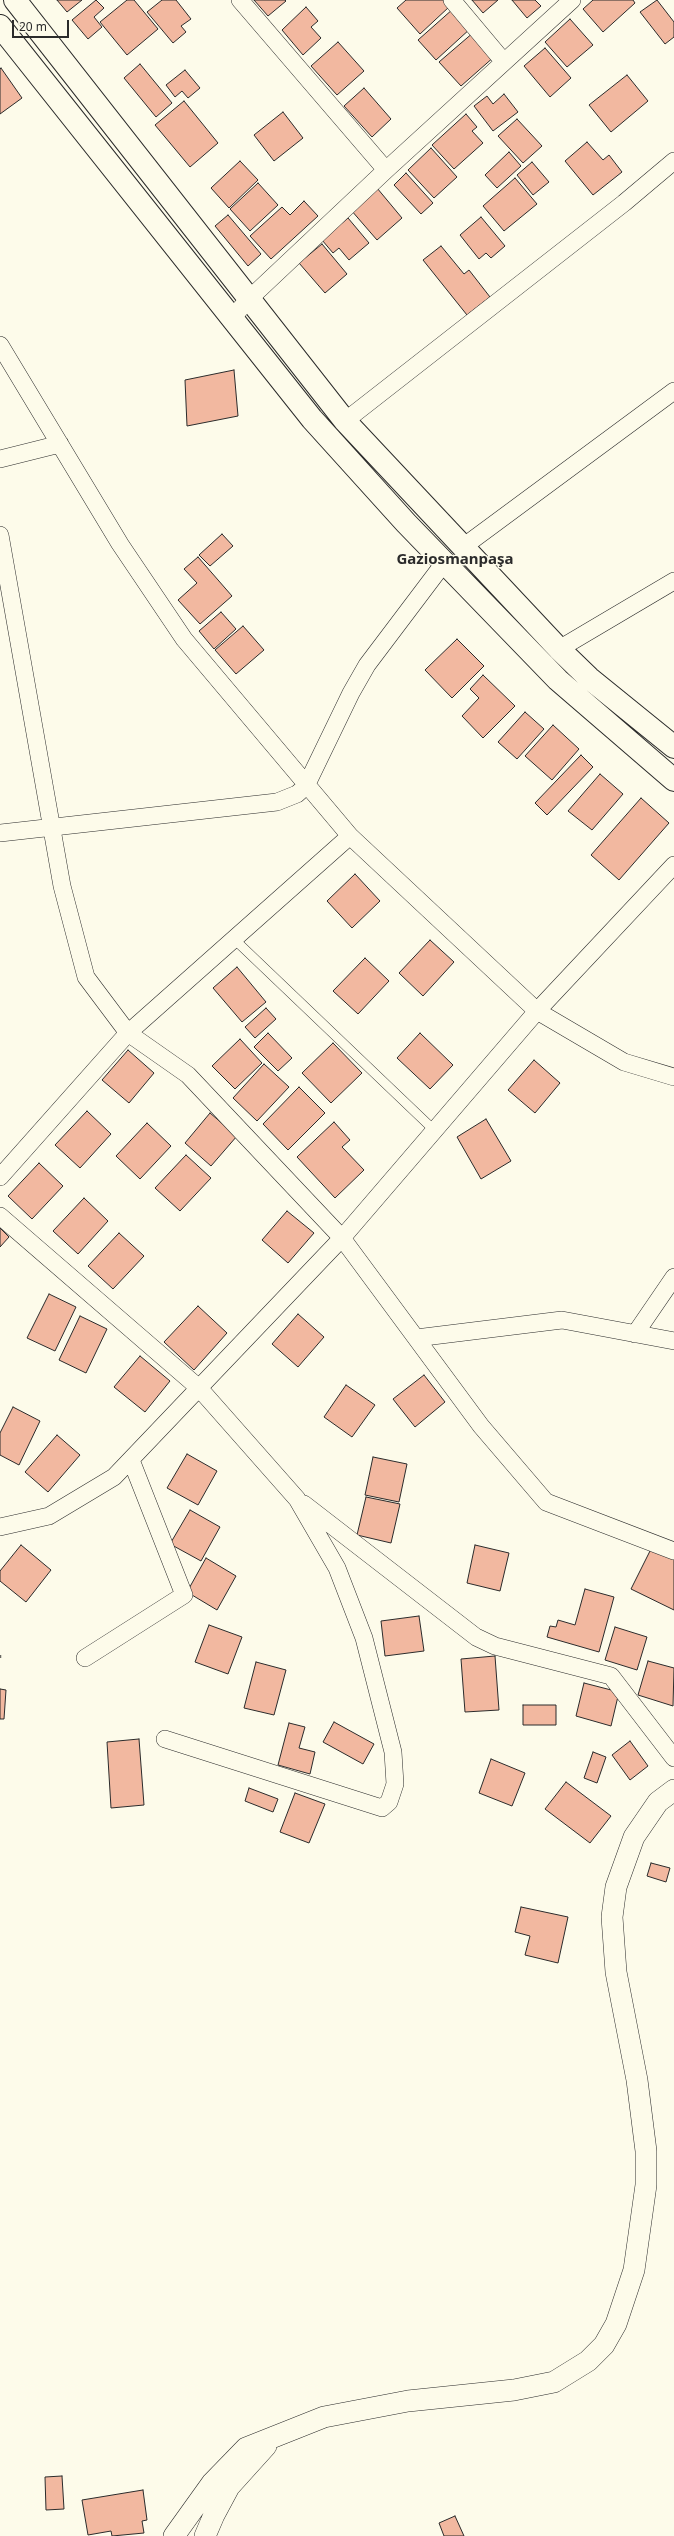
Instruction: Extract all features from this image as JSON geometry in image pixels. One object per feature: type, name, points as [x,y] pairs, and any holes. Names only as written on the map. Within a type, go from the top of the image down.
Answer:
[{"type":"main road","points":[[15,0],[248,300],[345,421],[559,649],[589,678],[674,747]]},
{"type":"main road","points":[[0,26],[231,319],[312,419],[444,563],[558,680],[674,780]]},
{"type":"street","points":[[240,0],[386,170]]},
{"type":"street","points":[[452,0],[504,62]]},
{"type":"street","points":[[231,319],[248,300],[386,170],[572,0]]},
{"type":"street","points":[[345,421],[624,203],[674,161]]},
{"type":"street","points":[[0,345],[120,544],[184,639],[306,786],[350,836],[536,1011],[624,1062],[674,1077]]},
{"type":"street","points":[[463,547],[674,390]]},
{"type":"street","points":[[0,459],[60,444]]},
{"type":"street","points":[[0,535],[62,886],[86,977],[128,1033],[188,1075],[342,1238],[481,1426],[546,1502],[674,1551]]},
{"type":"street","points":[[0,833],[51,829],[277,802],[297,794],[306,786],[351,692],[368,665],[444,563]]},
{"type":"street","points":[[559,649],[674,581]]},
{"type":"street","points":[[0,1177],[128,1033],[350,836]]},
{"type":"street","points":[[0,1527],[49,1516],[114,1477],[342,1238],[536,1011],[674,865]]},
{"type":"street","points":[[0,1216],[199,1388],[297,1499],[476,1637],[495,1646],[611,1676],[674,1758]]},
{"type":"street","points":[[635,1334],[674,1277]]},
{"type":"street","points":[[416,1338],[562,1320],[674,1341]]},
{"type":"street","points":[[85,1658],[184,1595],[131,1460]]},
{"type":"street","points":[[165,1739],[382,1808],[389,1802],[395,1784],[393,1752],[364,1638],[337,1568],[297,1499]]},
{"type":"street","points":[[174,2536],[229,2464],[246,2448],[324,2417],[408,2401],[514,2390],[554,2382],[588,2361],[604,2344],[616,2324],[634,2270],[646,2185],[646,2151],[637,2080],[616,1972],[612,1917],[616,1887],[634,1837],[658,1802],[674,1790]]},
{"type":"street","points":[[205,2536],[214,2515],[230,2487],[276,2436]]},
{"type":"lane","points":[[234,939],[434,1130]]},
{"type":"building","points":[[57,0],[82,0],[67,12]]},
{"type":"building","points":[[96,0],[104,8],[94,17],[102,27],[88,39],[72,20]]},
{"type":"building","points":[[127,0],[134,0],[158,29],[127,55],[100,22]]},
{"type":"building","points":[[162,0],[176,0],[191,19],[181,26],[186,32],[173,43],[147,12]]},
{"type":"building","points":[[254,0],[285,0],[286,1],[268,16]]},
{"type":"building","points":[[406,0],[443,0],[449,7],[420,34],[397,8]]},
{"type":"building","points":[[472,0],[498,0],[483,13]]},
{"type":"building","points":[[512,0],[535,0],[541,6],[527,18]]},
{"type":"building","points":[[593,0],[633,0],[635,3],[603,32],[583,9]]},
{"type":"building","points":[[657,0],[674,22],[674,37],[665,44],[640,12]]},
{"type":"building","points":[[306,7],[318,21],[311,27],[321,38],[303,55],[282,30]]},
{"type":"building","points":[[453,9],[471,28],[436,60],[418,40]]},
{"type":"building","points":[[570,19],[593,45],[567,67],[545,42]]},
{"type":"building","points":[[474,32],[495,56],[461,86],[439,62]]},
{"type":"building","points":[[338,42],[364,71],[337,95],[311,66]]},
{"type":"building","points":[[545,48],[571,78],[550,97],[524,66]]},
{"type":"building","points":[[140,64],[172,103],[156,117],[124,78]]},
{"type":"building","points":[[1,68],[22,98],[0,114],[0,69]]},
{"type":"building","points":[[185,70],[200,88],[188,98],[182,91],[175,97],[166,85]]},
{"type":"building","points":[[627,75],[648,101],[611,132],[589,105]]},
{"type":"building","points":[[364,88],[391,119],[372,137],[344,106]]},
{"type":"building","points":[[504,94],[518,112],[493,131],[474,106],[487,96],[493,104]]},
{"type":"building","points":[[184,101],[218,143],[190,167],[155,125]]},
{"type":"building","points":[[283,112],[303,138],[274,161],[254,135]]},
{"type":"building","points":[[466,114],[477,127],[472,131],[483,143],[454,169],[432,145]]},
{"type":"building","points":[[517,119],[542,146],[523,163],[498,136]]},
{"type":"building","points":[[587,142],[603,160],[609,155],[622,172],[593,195],[565,161]]},
{"type":"building","points":[[431,148],[457,177],[434,198],[408,170]]},
{"type":"building","points":[[509,152],[521,166],[497,188],[485,175]]},
{"type":"building","points":[[240,161],[258,180],[229,208],[211,188]]},
{"type":"building","points":[[532,162],[549,182],[533,195],[517,175]]},
{"type":"building","points":[[406,173],[433,203],[421,214],[394,185]]},
{"type":"building","points":[[515,178],[537,204],[504,231],[483,206]]},
{"type":"building","points":[[258,183],[278,205],[250,231],[230,209]]},
{"type":"building","points":[[377,188],[402,218],[377,240],[351,210]]},
{"type":"building","points":[[304,201],[318,216],[271,259],[250,236],[282,207],[290,215]]},
{"type":"building","points":[[228,215],[261,254],[248,266],[215,226]]},
{"type":"building","points":[[481,217],[505,246],[491,258],[486,253],[479,259],[460,235]]},
{"type":"building","points":[[348,218],[369,243],[349,260],[339,248],[333,253],[322,240]]},
{"type":"building","points":[[322,244],[347,274],[325,293],[299,263]]},
{"type":"building","points":[[441,246],[464,274],[469,270],[490,297],[467,315],[423,260]]},
{"type":"building","points":[[234,370],[238,416],[187,426],[185,380]]},
{"type":"building","points":[[222,534],[233,546],[210,566],[199,555]]},
{"type":"building","points":[[198,557],[232,596],[200,624],[178,600],[197,583],[184,569]]},
{"type":"building","points":[[221,612],[236,629],[214,649],[199,631]]},
{"type":"building","points":[[243,626],[264,650],[236,674],[215,650]]},
{"type":"building","points":[[457,639],[484,666],[452,698],[425,670]]},
{"type":"building","points":[[483,675],[515,706],[483,738],[462,716],[479,698],[470,689]]},
{"type":"building","points":[[525,712],[544,729],[517,759],[498,742]]},
{"type":"building","points":[[553,725],[579,749],[552,780],[525,756]]},
{"type":"building","points":[[581,755],[593,767],[547,815],[535,803]]},
{"type":"building","points":[[600,774],[623,794],[592,830],[568,811]]},
{"type":"building","points":[[641,798],[669,823],[619,880],[591,855]]},
{"type":"building","points":[[355,874],[380,901],[352,928],[327,901]]},
{"type":"building","points":[[430,940],[454,962],[423,996],[399,973]]},
{"type":"building","points":[[365,958],[389,981],[358,1014],[333,991]]},
{"type":"building","points":[[237,967],[266,1002],[242,1022],[213,988]]},
{"type":"building","points":[[266,1008],[276,1019],[255,1038],[245,1027]]},
{"type":"building","points":[[268,1033],[292,1058],[278,1071],[254,1047]]},
{"type":"building","points":[[420,1033],[453,1065],[430,1089],[397,1058]]},
{"type":"building","points":[[240,1039],[262,1063],[235,1089],[212,1066]]},
{"type":"building","points":[[333,1043],[362,1073],[331,1103],[302,1073]]},
{"type":"building","points":[[128,1050],[154,1073],[129,1103],[102,1080]]},
{"type":"building","points":[[534,1060],[560,1083],[535,1113],[508,1090]]},
{"type":"building","points":[[264,1064],[289,1087],[257,1121],[233,1098]]},
{"type":"building","points":[[299,1087],[325,1113],[288,1150],[263,1124]]},
{"type":"building","points":[[87,1111],[111,1134],[80,1168],[55,1145]]},
{"type":"building","points":[[210,1113],[237,1136],[211,1166],[185,1143]]},
{"type":"building","points":[[486,1119],[511,1161],[481,1179],[457,1137]]},
{"type":"building","points":[[334,1122],[350,1140],[342,1147],[364,1170],[335,1198],[297,1157]]},
{"type":"building","points":[[147,1123],[171,1146],[140,1179],[116,1156]]},
{"type":"building","points":[[186,1155],[211,1178],[180,1211],[155,1188]]},
{"type":"building","points":[[39,1163],[63,1186],[32,1219],[8,1196]]},
{"type":"building","points":[[84,1198],[108,1221],[78,1254],[53,1231]]},
{"type":"building","points":[[287,1211],[314,1233],[288,1263],[262,1240]]},
{"type":"building","points":[[0,1228],[9,1237],[0,1247]]},
{"type":"building","points":[[119,1233],[144,1256],[113,1289],[88,1266]]},
{"type":"building","points":[[49,1294],[76,1307],[55,1351],[27,1338]]},
{"type":"building","points":[[198,1306],[227,1333],[194,1370],[164,1342]]},
{"type":"building","points":[[298,1314],[324,1337],[298,1367],[272,1344]]},
{"type":"building","points":[[80,1316],[107,1329],[86,1373],[59,1360]]},
{"type":"building","points":[[140,1356],[170,1381],[145,1412],[114,1387]]},
{"type":"building","points":[[424,1375],[445,1402],[415,1427],[393,1399]]},
{"type":"building","points":[[346,1385],[375,1405],[352,1437],[324,1417]]},
{"type":"building","points":[[13,1407],[40,1421],[19,1465],[0,1455],[0,1433]]},
{"type":"building","points":[[57,1435],[80,1455],[48,1492],[25,1472]]},
{"type":"building","points":[[187,1454],[217,1471],[198,1505],[167,1488]]},
{"type":"building","points":[[373,1457],[407,1464],[399,1502],[365,1495]]},
{"type":"building","points":[[366,1497],[400,1504],[391,1543],[357,1535]]},
{"type":"building","points":[[190,1510],[220,1527],[201,1561],[170,1544]]},
{"type":"building","points":[[21,1545],[51,1570],[26,1602],[0,1581],[0,1571]]},
{"type":"building","points":[[475,1545],[509,1553],[500,1591],[467,1583]]},
{"type":"building","points":[[652,1547],[674,1558],[674,1610],[631,1589]]},
{"type":"building","points":[[206,1558],[236,1576],[217,1610],[187,1592]]},
{"type":"building","points":[[585,1589],[614,1597],[599,1652],[547,1637],[550,1626],[556,1627],[558,1620],[575,1625]]},
{"type":"building","points":[[419,1616],[424,1651],[385,1656],[381,1621]]},
{"type":"building","points":[[209,1625],[242,1637],[228,1674],[195,1662]]},
{"type":"building","points":[[615,1627],[647,1637],[637,1670],[605,1660]]},
{"type":"building","points":[[495,1656],[499,1710],[465,1712],[461,1659]]},
{"type":"building","points":[[648,1661],[674,1668],[673,1706],[638,1695]]},
{"type":"building","points":[[256,1662],[286,1670],[274,1715],[244,1708]]},
{"type":"building","points":[[584,1683],[619,1692],[611,1726],[576,1716]]},
{"type":"building","points":[[0,1689],[6,1690],[4,1719],[0,1719]]},
{"type":"building","points":[[523,1705],[556,1705],[556,1725],[523,1725]]},
{"type":"building","points":[[334,1722],[374,1744],[363,1764],[323,1742]]},
{"type":"building","points":[[289,1723],[305,1727],[299,1748],[315,1752],[310,1774],[278,1765]]},
{"type":"building","points":[[139,1739],[144,1805],[111,1808],[107,1742]]},
{"type":"building","points":[[630,1741],[648,1766],[630,1780],[612,1755]]},
{"type":"building","points":[[593,1752],[606,1757],[597,1783],[584,1778]]},
{"type":"building","points":[[491,1759],[525,1773],[512,1806],[479,1793]]},
{"type":"building","points":[[566,1782],[611,1816],[590,1843],[545,1809]]},
{"type":"building","points":[[249,1788],[278,1799],[273,1812],[245,1801]]},
{"type":"building","points":[[295,1793],[325,1804],[309,1843],[280,1832]]},
{"type":"building","points":[[651,1863],[670,1868],[666,1882],[647,1876]]},
{"type":"building","points":[[521,1907],[568,1917],[558,1963],[525,1955],[530,1936],[515,1932]]},
{"type":"building","points":[[62,2476],[64,2509],[46,2510],[45,2477]]},
{"type":"building","points":[[143,2490],[147,2520],[142,2521],[144,2533],[112,2536],[111,2531],[88,2535],[82,2500]]},
{"type":"building","points":[[455,2516],[464,2536],[444,2536],[439,2523]]},
{"type":"district","name":"Gaziosmanpaşa","points":[[455,560]]}]
